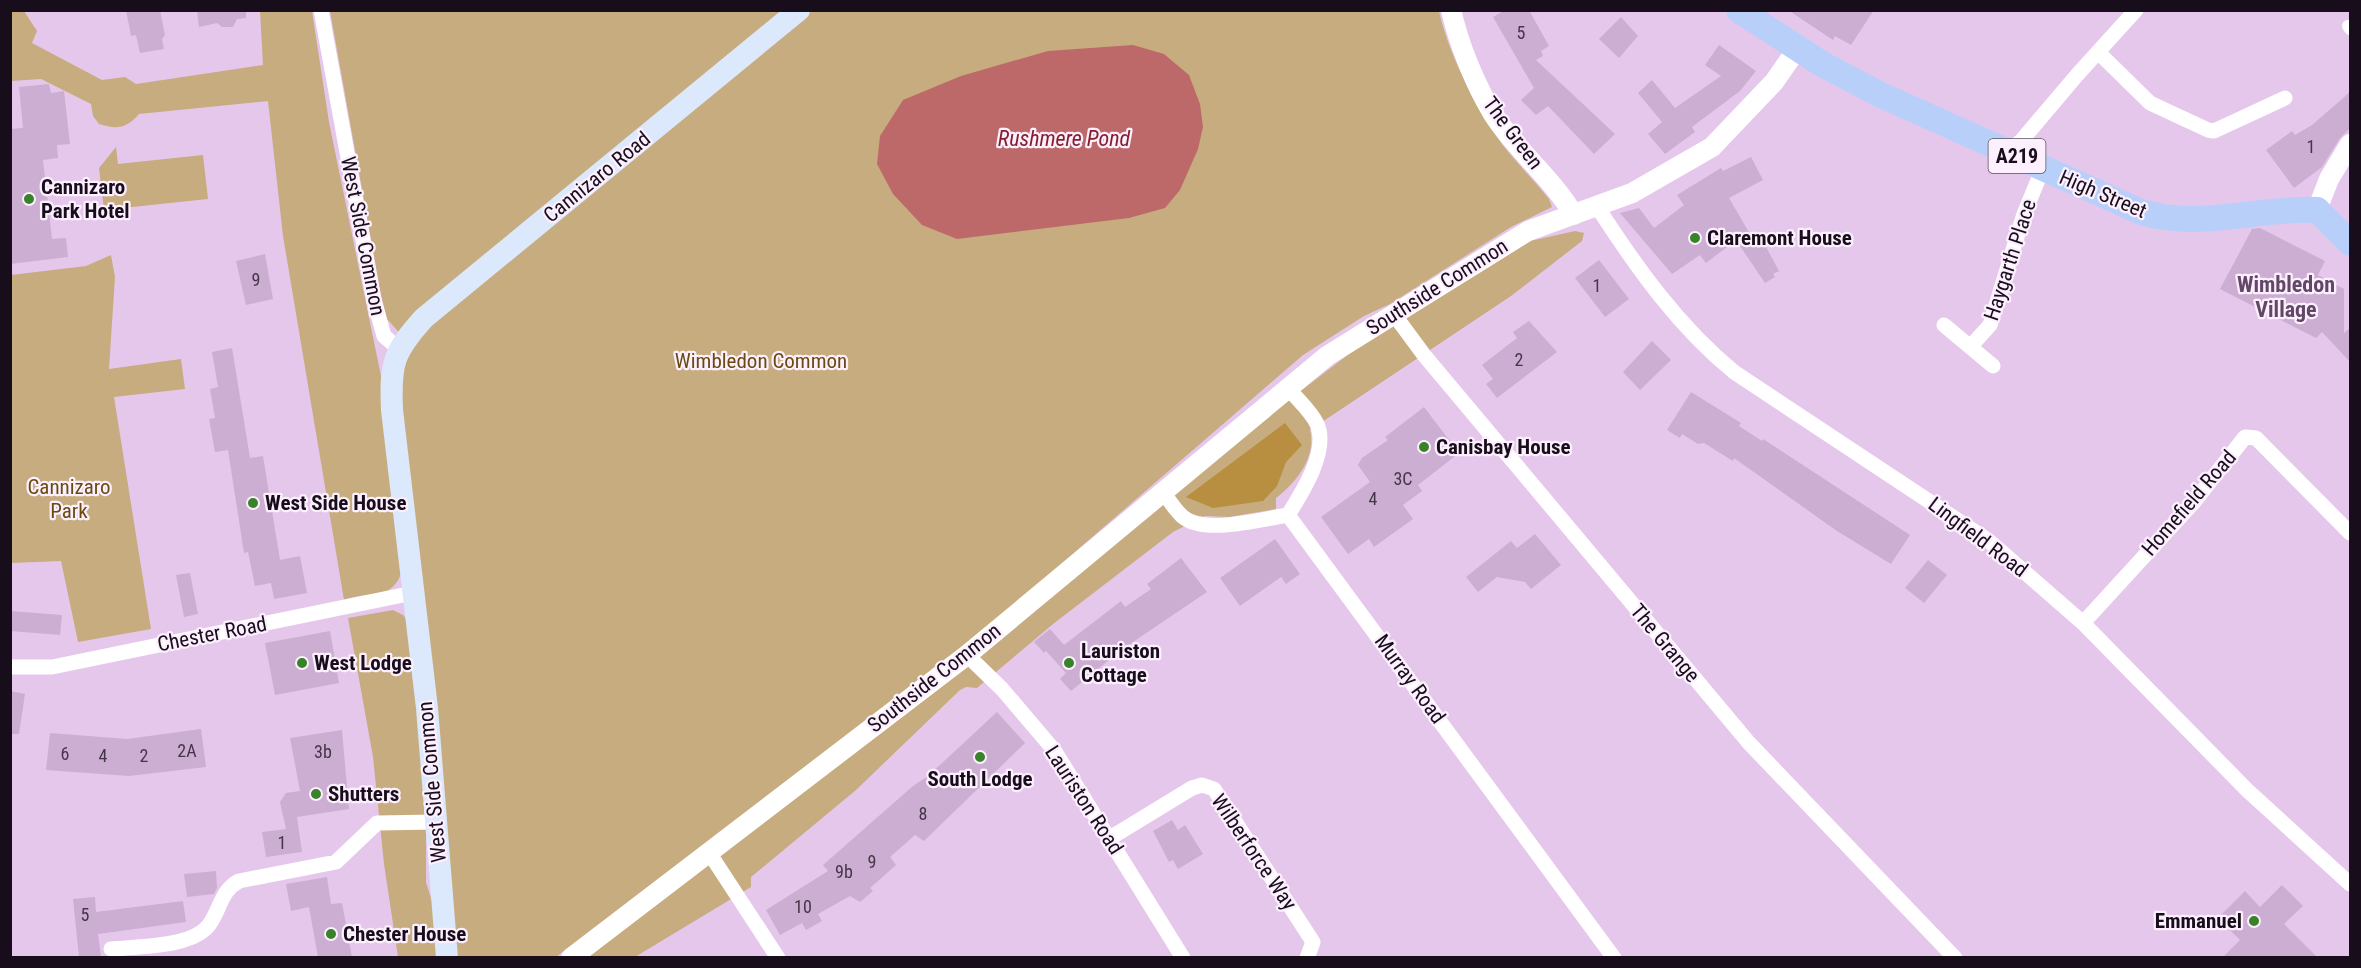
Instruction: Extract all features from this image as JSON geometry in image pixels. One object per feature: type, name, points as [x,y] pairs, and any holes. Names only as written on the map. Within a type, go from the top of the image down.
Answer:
[{"type":"main road","name":"Cannizaro Road","points":[[398,348],[424,318],[799,10]]},
{"type":"main road","name":"High Street","points":[[1739,10],[1797,48],[1879,94],[2141,212],[2171,219],[2211,219],[2258,212],[2317,210]]},
{"type":"main road","points":[[2317,210],[2350,243]]},
{"type":"main road","name":"West Side Common","points":[[398,348],[391,383],[392,410],[428,719],[447,957]]},
{"type":"street","name":"West Side Common","points":[[321,10],[374,300],[384,336],[398,348]]},
{"type":"street","name":"The Green","points":[[1451,10],[1475,76],[1494,115],[1562,196],[1574,216]]},
{"type":"street","points":[[2008,152],[2021,141],[2136,10]]},
{"type":"street","points":[[1598,208],[1649,184],[1719,141],[1774,82],[1797,48]]},
{"type":"street","points":[[2097,52],[2150,103],[2208,130],[2214,131],[2285,98]]},
{"type":"street","points":[[2317,210],[2329,179],[2350,144]]},
{"type":"street","name":"Haygarth Place","points":[[1970,347],[1990,325],[2024,213],[2043,168]]},
{"type":"street","name":"Southside Common","points":[[571,957],[710,854],[967,655],[1327,356],[1528,231],[1598,208]]},
{"type":"street","name":"Lingfield Road","points":[[1598,208],[1672,313],[1704,347],[1734,372],[1989,541],[2083,623],[2247,790],[2350,884]]},
{"type":"street","name":"The Grange","points":[[1393,313],[1424,355],[1749,743],[1955,957]]},
{"type":"street","points":[[1944,325],[1993,366]]},
{"type":"street","points":[[1163,492],[1184,518],[1203,525],[1228,525],[1288,515],[1309,484],[1319,447],[1319,432],[1317,423],[1288,388]]},
{"type":"street","name":"Homefield Road","points":[[2083,623],[2193,503],[2246,438],[2256,438],[2350,533]]},
{"type":"street","name":"Murray Road","points":[[1288,515],[1614,957]]},
{"type":"street","name":"Chester Road","points":[[10,667],[52,667],[413,593]]},
{"type":"street","name":"Lauriston Road","points":[[967,655],[1002,689],[1054,750],[1183,957]]},
{"type":"street","name":"Wilberforce Way","points":[[1110,838],[1192,788],[1202,785],[1214,789],[1313,942],[1310,957]]},
{"type":"street","points":[[111,949],[190,939],[210,924],[231,885],[239,880],[336,862],[377,824],[435,822]]},
{"type":"street","points":[[710,854],[778,957]]},
{"type":"green space","points":[[11,11],[24,11],[37,31],[32,43],[102,80],[125,77],[136,84],[263,65],[260,11],[312,11],[329,122],[382,381],[402,571],[398,581],[386,591],[344,600],[283,236],[268,101],[139,114],[126,125],[116,127],[99,124],[93,116],[91,104],[41,79],[11,81]]},
{"type":"green space","name":"Wimbledon Common","points":[[330,11],[1439,11],[1448,42],[1478,105],[1495,134],[1549,199],[1552,207],[1511,227],[1390,304],[1364,316],[1303,355],[980,634],[556,957],[453,957],[398,405],[405,339],[387,319],[381,295]]},
{"type":"green space","points":[[116,147],[118,164],[203,155],[208,199],[104,210],[99,168]]},
{"type":"green space","points":[[1575,231],[1584,233],[1582,241],[1511,296],[1310,430],[1308,459],[1291,485],[1276,498],[1276,509],[1229,517],[1205,516],[1173,532],[1053,624],[977,688],[966,687],[960,690],[856,790],[751,877],[751,887],[635,957],[586,958],[802,793],[1349,354],[1449,289],[1530,241]]},
{"type":"green space","name":"Cannizaro Park","points":[[111,255],[115,277],[109,369],[181,359],[185,389],[114,397],[151,629],[78,642],[61,561],[11,563],[11,275],[86,266]]},
{"type":"green space","points":[[393,610],[403,615],[410,623],[426,780],[426,882],[433,905],[439,957],[398,957],[384,864],[373,757],[348,618]]},
{"type":"shaded area","points":[[1285,423],[1302,445],[1286,462],[1277,486],[1263,501],[1213,508],[1186,497]]},
{"type":"water","name":"Rushmere Pond","points":[[1133,45],[1164,54],[1189,75],[1200,104],[1203,127],[1198,149],[1180,190],[1165,208],[1129,218],[957,239],[922,225],[893,194],[877,164],[880,136],[903,100],[961,76],[1048,51]]},
{"type":"building","points":[[126,10],[160,10],[165,35],[162,39],[164,49],[140,53],[136,35],[131,36]]},
{"type":"building","points":[[197,10],[246,10],[246,18],[237,19],[233,27],[222,27],[217,23],[199,27]]},
{"type":"building","points":[[1505,10],[1529,10],[1549,46],[1541,51],[1543,56],[1536,60],[1615,134],[1594,154],[1548,106],[1536,115],[1521,100],[1534,88],[1493,17]]},
{"type":"building","points":[[1788,10],[1874,10],[1851,45],[1835,36],[1833,40]]},
{"type":"building","points":[[1621,17],[1638,36],[1619,58],[1599,39]]},
{"type":"building","points":[[1719,45],[1756,71],[1740,91],[1692,127],[1695,132],[1665,154],[1648,134],[1662,122],[1638,93],[1652,80],[1675,108],[1721,76],[1705,65]]},
{"type":"building","name":"Cannizaro Park Hotel","points":[[49,84],[51,93],[64,91],[70,144],[57,145],[58,158],[43,160],[52,239],[66,238],[68,257],[10,264],[10,129],[23,128],[19,87]]},
{"type":"building","points":[[2350,92],[2350,128],[2340,138],[2322,167],[2294,188],[2266,150],[2292,131],[2295,135],[2312,125]]},
{"type":"building","points":[[1751,157],[1763,180],[1729,198],[1758,248],[1765,245],[1779,271],[1773,274],[1775,277],[1765,283],[1736,240],[1706,263],[1700,255],[1672,274],[1620,213],[1639,208],[1654,228],[1684,205],[1677,195],[1721,168],[1723,171]]},
{"type":"building","points":[[2260,228],[2325,261],[2318,275],[2344,289],[2344,333],[2350,328],[2350,362],[2322,332],[2316,338],[2220,289],[2252,229]]},
{"type":"building","points":[[265,254],[273,299],[246,305],[236,261]]},
{"type":"building","points":[[1599,260],[1629,299],[1605,317],[1575,278]]},
{"type":"building","points":[[1529,321],[1557,352],[1497,398],[1486,384],[1493,379],[1482,365],[1517,338],[1513,332]]},
{"type":"building","points":[[1652,341],[1671,360],[1640,390],[1623,372]]},
{"type":"building","points":[[232,348],[250,458],[263,456],[280,560],[300,556],[307,593],[274,599],[271,583],[255,586],[248,552],[244,553],[228,450],[215,452],[209,419],[215,418],[210,389],[218,387],[212,352]]},
{"type":"building","points":[[1691,392],[1741,423],[1739,426],[1762,441],[1763,439],[1910,535],[1891,564],[1837,531],[1734,458],[1733,461],[1704,443],[1698,444],[1682,434],[1680,438],[1667,430]]},
{"type":"building","points":[[1424,407],[1459,453],[1418,485],[1422,491],[1403,505],[1413,519],[1374,547],[1369,539],[1348,554],[1321,517],[1370,482],[1358,465],[1362,458],[1388,440],[1385,437]]},
{"type":"building","points":[[1535,534],[1561,565],[1531,589],[1525,582],[1497,577],[1478,592],[1466,577],[1511,541],[1517,548]]},
{"type":"building","points":[[1275,539],[1300,574],[1286,584],[1281,577],[1240,606],[1220,578]]},
{"type":"building","points":[[1181,558],[1207,592],[1124,648],[1071,691],[1060,679],[1066,673],[1046,651],[1044,653],[1034,642],[1050,629],[1064,645],[1121,601],[1125,607],[1151,589],[1147,584]]},
{"type":"building","points":[[1928,560],[1947,575],[1924,603],[1905,588]]},
{"type":"building","points":[[190,573],[198,614],[184,617],[176,575]]},
{"type":"building","points":[[10,611],[62,615],[60,635],[10,631]]},
{"type":"building","name":"West Lodge","points":[[330,631],[339,683],[275,695],[265,643]]},
{"type":"building","points":[[10,691],[25,694],[19,734],[10,734]]},
{"type":"building","points":[[997,712],[1025,743],[924,841],[915,835],[890,857],[896,865],[870,888],[873,891],[860,902],[850,896],[818,914],[822,921],[806,930],[802,923],[780,935],[766,910],[828,871],[823,865],[913,786],[928,776]]},
{"type":"building","points":[[201,729],[206,767],[129,776],[46,770],[50,733],[127,739]]},
{"type":"building","points":[[342,730],[349,809],[297,817],[302,852],[266,857],[262,832],[286,829],[280,802],[286,793],[300,791],[290,738]]},
{"type":"building","points":[[1172,820],[1178,830],[1185,825],[1203,854],[1178,869],[1173,860],[1169,862],[1153,831]]},
{"type":"building","points":[[216,871],[217,888],[214,894],[187,897],[184,874]]},
{"type":"building","name":"Chester House","points":[[327,877],[331,904],[342,903],[352,957],[318,957],[309,907],[291,911],[286,884]]},
{"type":"building","name":"Emmanuel","points":[[2282,885],[2303,906],[2284,924],[2317,957],[2223,957],[2240,940],[2218,918],[2245,891],[2260,907]]},
{"type":"building","points":[[95,897],[96,912],[183,901],[186,922],[98,934],[101,957],[79,957],[73,899]]},
{"type":"place","name":"Cannizaro Park Hotel","points":[[29,199]]},
{"type":"place","name":"Claremont House","points":[[1695,238]]},
{"type":"place","name":"Canisbay House","points":[[1424,447]]},
{"type":"place","name":"West Side House","points":[[253,503]]},
{"type":"place","name":"West Lodge","points":[[302,663]]},
{"type":"place","name":"Lauriston Cottage","points":[[1069,663]]},
{"type":"place","name":"South Lodge","points":[[980,757]]},
{"type":"place","name":"Shutters","points":[[316,794]]},
{"type":"place","name":"Emmanuel","points":[[2254,921]]},
{"type":"place","name":"Chester House","points":[[331,934]]},
{"type":"district","name":"Wimbledon Village","points":[[2286,296]]}]
